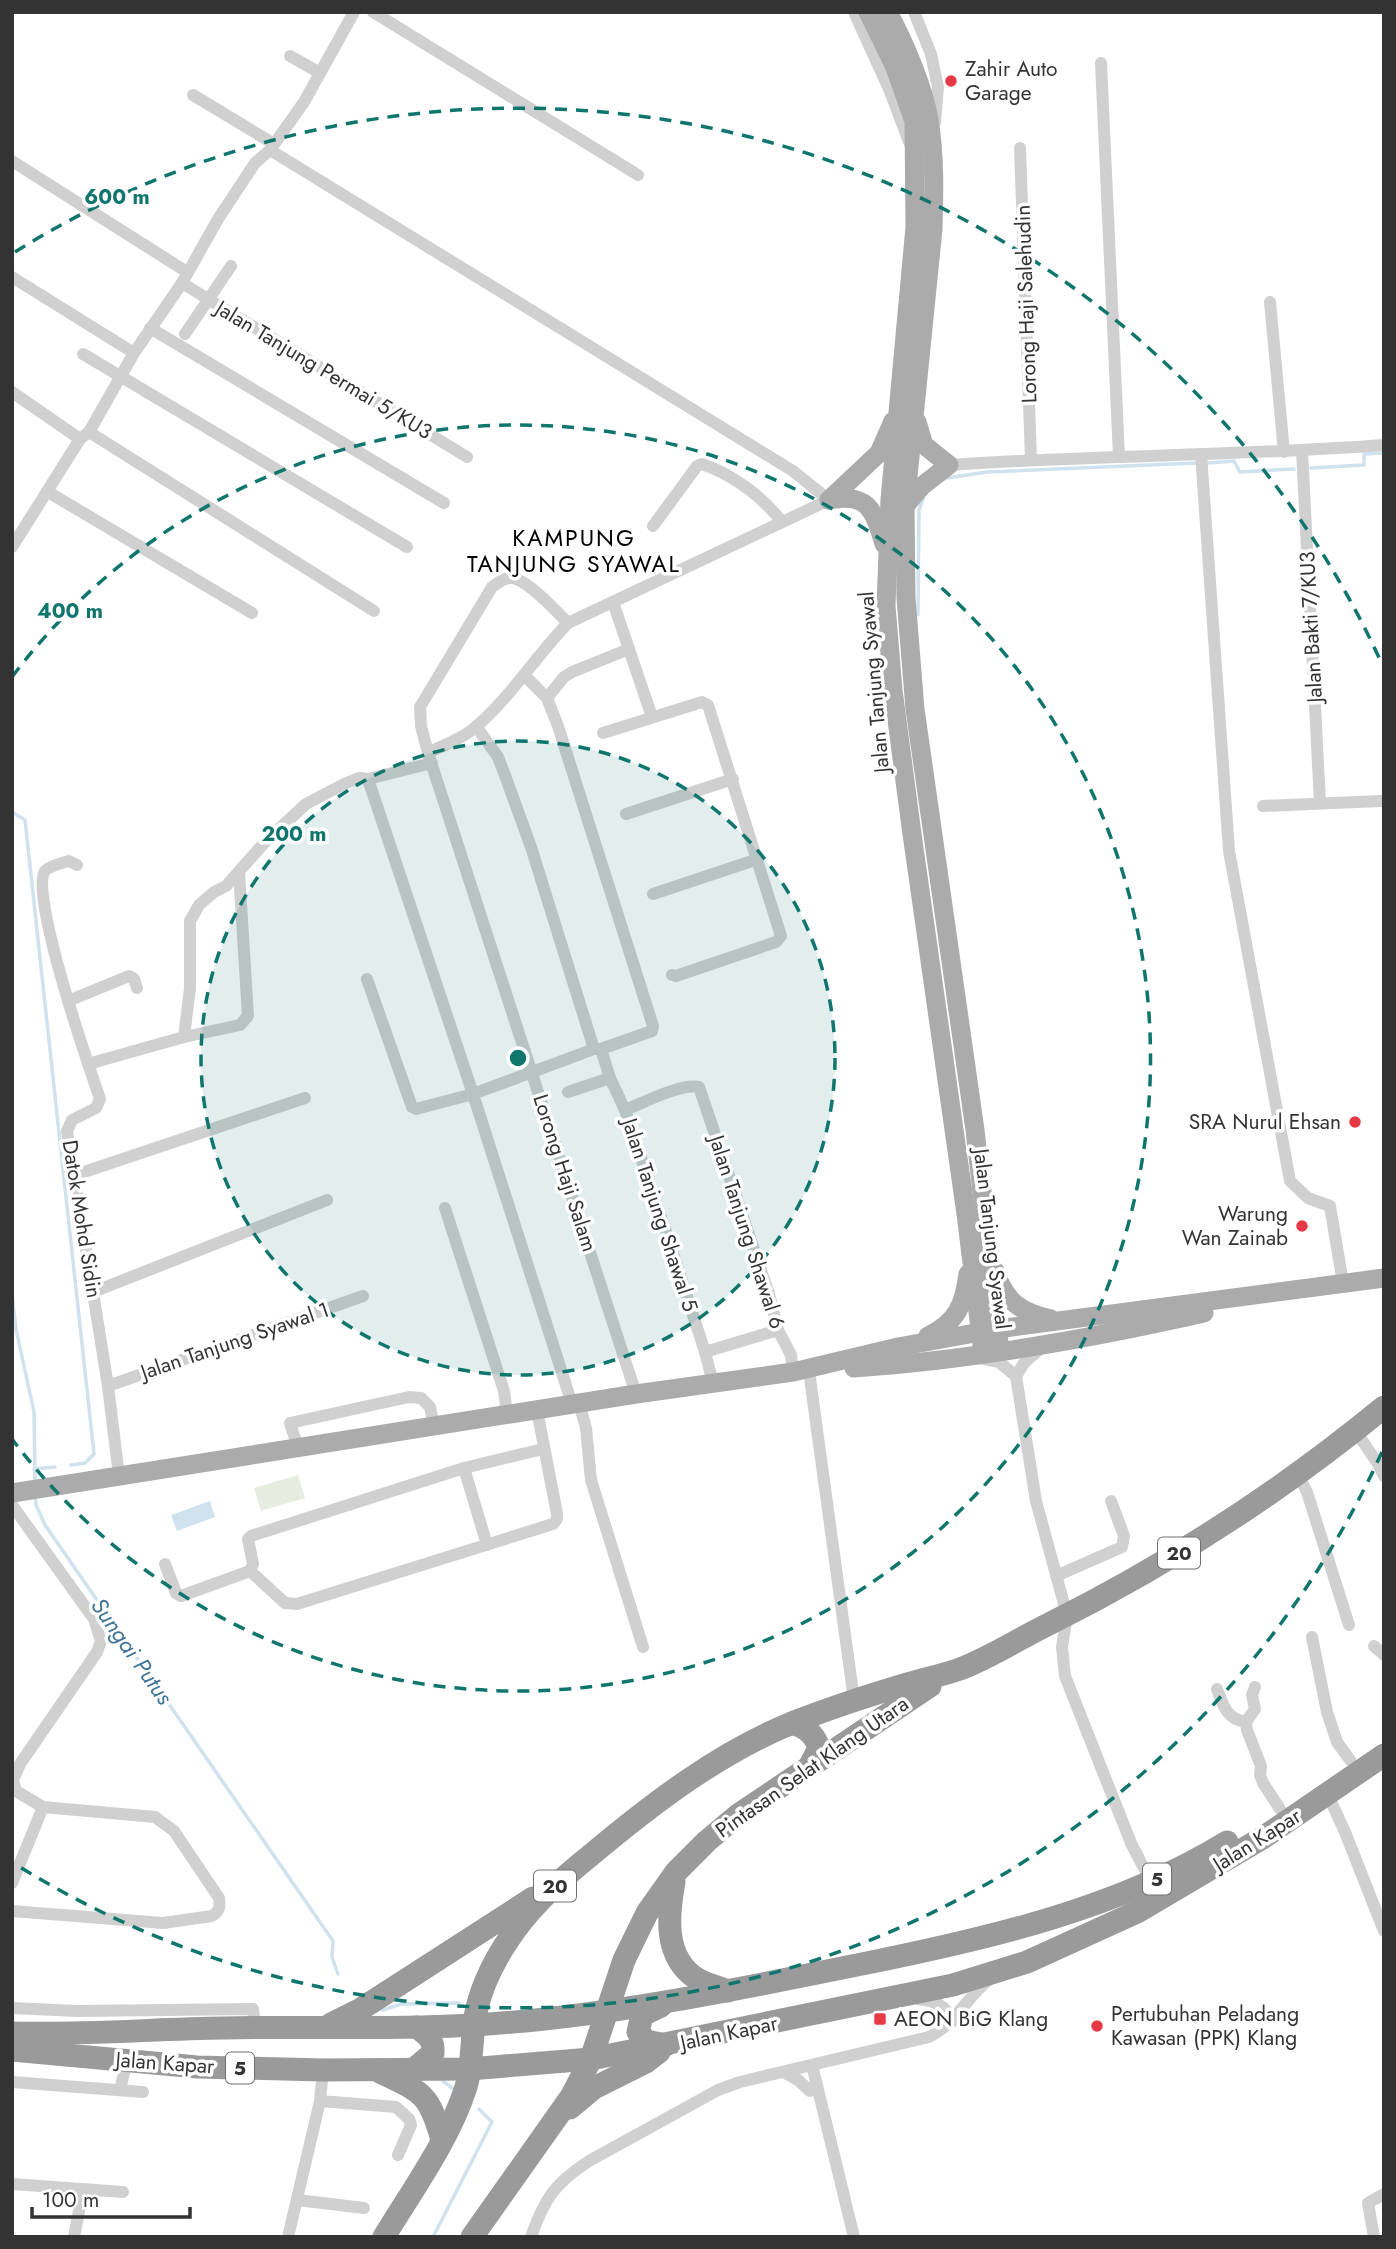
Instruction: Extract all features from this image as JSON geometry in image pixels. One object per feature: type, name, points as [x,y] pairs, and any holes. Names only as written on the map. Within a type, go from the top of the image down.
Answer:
[{"type":"highway","name":"Pintasan Selat Klang Utara","points":[[472,2237],[559,2117],[592,2059],[624,1960],[647,1913],[676,1872],[706,1841],[738,1815],[809,1766],[957,1670],[1067,1615],[1209,1536],[1298,1475],[1384,1407]]},
{"type":"highway","name":"Pintasan Selat Klang Utara","points":[[384,2237],[442,2140],[460,2102],[467,2082],[477,2011],[488,1975],[503,1945],[556,1884],[636,1817],[726,1757],[792,1723],[854,1700],[957,1670]]},
{"type":"highway","points":[[792,1723],[806,1728],[816,1739],[819,1748],[809,1766]]},
{"type":"highway","name":"Jalan Kapar","points":[[14,2050],[255,2027],[475,2025],[606,2012],[728,1991],[926,1951],[1089,1905],[1151,1882],[1213,1851],[1280,1809],[1384,1737]]},
{"type":"highway","name":"Jalan Kapar","points":[[14,2050],[197,2067],[469,2069],[592,2059],[667,2046],[887,1999],[999,1972],[1082,1939],[1137,1912],[1255,1843],[1384,1755]]},
{"type":"highway","points":[[676,1872],[668,1925],[677,1956],[696,1979],[728,1991]]},
{"type":"highway","points":[[325,2026],[361,2009],[556,1884]]},
{"type":"highway","points":[[667,2046],[646,2041],[638,2032],[638,2024],[642,2015],[677,2000]]},
{"type":"highway","points":[[414,2069],[433,2053],[434,2044],[417,2027]]},
{"type":"highway","points":[[559,2117],[594,2088],[646,2062],[667,2046]]},
{"type":"highway","points":[[375,2070],[422,2094],[435,2114],[442,2140]]},
{"type":"main road","name":"Jalan Tanjung Syawal","points":[[868,12],[889,54],[929,118],[924,157],[933,229],[908,413],[890,499],[886,606],[893,690],[991,1352]]},
{"type":"main road","name":"Jalan Tanjung Syawal","points":[[888,12],[910,59],[909,84]]},
{"type":"main road","name":"Jalan Tanjung Syawal","points":[[908,413],[906,598],[915,709],[975,1130],[978,1251]]},
{"type":"main road","points":[[829,500],[863,470],[908,413],[924,445],[949,465],[922,486],[905,506]]},
{"type":"main road","points":[[829,500],[857,498],[870,506],[889,558]]},
{"type":"main road","points":[[978,1251],[1008,1298],[1025,1311],[1063,1322]]},
{"type":"main road","points":[[898,1347],[946,1327],[959,1310],[978,1251]]},
{"type":"main road","points":[[801,1371],[898,1347],[989,1330],[1384,1278]]},
{"type":"main road","points":[[15,1496],[52,1487],[636,1394],[801,1371],[991,1352],[1110,1334],[1335,1284]]},
{"type":"street","points":[[12,547],[16,531],[48,492],[218,219],[255,163],[272,147],[304,102],[355,12]]},
{"type":"street","points":[[854,12],[924,157]]},
{"type":"street","points":[[914,12],[931,54],[938,87],[924,157]]},
{"type":"street","points":[[380,14],[638,175]]},
{"type":"street","points":[[290,56],[320,73]]},
{"type":"street","points":[[1101,63],[1119,457]]},
{"type":"street","points":[[184,1037],[190,988],[190,922],[205,898],[226,886],[265,842],[306,804],[344,784],[368,779],[430,758],[467,733],[524,675],[568,623],[829,500],[793,471],[193,96]]},
{"type":"street","name":"Lorong Haji Salehudin","points":[[1020,148],[1031,459]]},
{"type":"street","name":"Jalan Tanjung Permai 5/KU3","points":[[12,161],[184,277],[208,299],[467,457]]},
{"type":"street","points":[[185,334],[231,265]]},
{"type":"street","points":[[12,277],[134,353]]},
{"type":"street","points":[[1270,302],[1284,452]]},
{"type":"street","points":[[150,328],[444,503]]},
{"type":"street","points":[[83,354],[407,547]]},
{"type":"street","points":[[12,392],[374,611]]},
{"type":"street","points":[[949,465],[1031,459],[1284,452],[1384,445]]},
{"type":"street","name":"Jalan Bakti 7/KU3","points":[[1302,451],[1320,803]]},
{"type":"street","points":[[1201,454],[1229,850],[1290,1181],[1308,1198],[1330,1206],[1335,1284]]},
{"type":"street","points":[[653,526],[697,466],[702,464],[764,500],[782,522]]},
{"type":"street","points":[[48,492],[252,613]]},
{"type":"street","name":"Lorong Haji Salam","points":[[568,623],[528,586],[514,578],[503,579],[492,587],[420,707],[421,726],[636,1394]]},
{"type":"street","points":[[613,602],[652,717]]},
{"type":"street","points":[[547,698],[572,672],[629,649]]},
{"type":"street","points":[[368,979],[412,1107],[422,1108],[473,1094],[648,1034],[653,1026],[573,768],[547,698],[524,675]]},
{"type":"street","points":[[603,733],[706,702],[733,779],[781,936],[780,939],[676,976],[672,975]]},
{"type":"street","name":"Jalan Tanjung Shawal 5","points":[[476,726],[498,757],[531,847],[598,1049],[625,1110],[713,1383]]},
{"type":"street","points":[[368,779],[575,1404],[586,1428],[591,1480],[643,1647]]},
{"type":"street","points":[[626,814],[733,779]]},
{"type":"street","points":[[1263,806],[1381,801]]},
{"type":"street","points":[[653,894],[758,859]]},
{"type":"street","name":"Datok Mohd Sidin","points":[[78,865],[69,861],[47,869],[43,874],[43,901],[68,1001],[100,1103],[96,1108],[72,1120],[67,1131],[108,1386],[119,1476]]},
{"type":"street","points":[[88,1064],[184,1037],[240,1025],[248,1016],[239,872]]},
{"type":"street","points":[[68,1001],[129,976],[134,979],[137,988]]},
{"type":"street","points":[[568,1092],[610,1078]]},
{"type":"street","name":"Jalan Tanjung Shawal 6","points":[[625,1110],[693,1086],[699,1087],[702,1092],[769,1294],[778,1330],[801,1371],[854,1700]]},
{"type":"street","points":[[75,1175],[305,1098]]},
{"type":"street","points":[[93,1292],[327,1200]]},
{"type":"street","points":[[445,1208],[504,1391],[507,1415]]},
{"type":"street","name":"Jalan Tanjung Syawal 1","points":[[108,1386],[363,1296]]},
{"type":"street","points":[[705,1352],[778,1330]]},
{"type":"street","name":"Jalan Tanjung Syawal","points":[[943,1358],[989,1359],[1008,1367],[1016,1376],[1024,1363],[1047,1344]]},
{"type":"street","points":[[1016,1376],[1036,1501],[1067,1615],[1062,1647],[1065,1676],[1131,1843],[1151,1882]]},
{"type":"street","points":[[298,1448],[290,1423],[409,1397],[421,1398],[430,1408],[434,1426]]},
{"type":"street","points":[[250,1571],[285,1603],[297,1604],[553,1524],[557,1519],[537,1410]]},
{"type":"street","points":[[1355,1430],[1384,1476]]},
{"type":"street","points":[[165,1564],[176,1592],[181,1596],[250,1571],[253,1564],[247,1538],[251,1536],[464,1468],[544,1449]]},
{"type":"street","points":[[464,1468],[487,1545]]},
{"type":"street","points":[[1298,1475],[1307,1492],[1349,1625]]},
{"type":"street","points":[[12,1911],[163,1923],[212,1916],[220,1907],[219,1898],[174,1831],[155,1817],[43,1807],[16,1791],[13,1780],[20,1765],[97,1652],[101,1641],[94,1619],[15,1496]]},
{"type":"street","points":[[1056,1576],[1122,1547],[1124,1536],[1111,1501]]},
{"type":"street","points":[[1312,1637],[1327,1712],[1337,1742],[1350,1760]]},
{"type":"street","points":[[1255,1687],[1252,1695],[1255,1709],[1246,1722],[1247,1730],[1261,1766],[1263,1783],[1280,1809]]},
{"type":"street","points":[[1217,1689],[1230,1716],[1246,1722]]},
{"type":"street","points":[[1328,1795],[1384,1931]]},
{"type":"street","points":[[12,1883],[43,1807]]},
{"type":"street","points":[[531,2237],[548,2195],[571,2172],[718,2090],[740,2082],[929,2037],[953,2021],[978,1989],[999,1972]]},
{"type":"street","points":[[887,1999],[933,2001],[948,2011],[953,2021]]},
{"type":"street","points":[[12,2008],[77,2011],[253,2009],[255,2027]]},
{"type":"street","points":[[120,2090],[127,2060]]},
{"type":"street","points":[[835,2060],[822,2071],[813,2088],[854,2237]]},
{"type":"street","points":[[808,2066],[846,2237]]},
{"type":"street","points":[[288,2237],[320,2101],[323,2070]]},
{"type":"street","points":[[783,2072],[813,2088]]},
{"type":"street","points":[[12,2082],[143,2092]]},
{"type":"street","points":[[320,2101],[396,2107],[409,2119],[411,2125],[398,2155]]},
{"type":"street","points":[[12,2184],[123,2192]]},
{"type":"street","points":[[74,2237],[83,2190]]},
{"type":"street","points":[[1374,2237],[1368,2203],[1384,2194]]},
{"type":"street","points":[[297,2200],[364,2208]]},
{"type":"shaded area","points":[[298,1475],[305,1498],[261,1511],[254,1488]]},
{"type":"water","points":[[210,1501],[215,1517],[177,1531],[171,1515]]},
{"type":"waterway","points":[[1311,468],[1364,465],[1364,454],[1384,453]]},
{"type":"waterway","points":[[1208,463],[1234,461],[1240,472],[1294,469]]},
{"type":"waterway","points":[[947,478],[987,472],[1196,463]]},
{"type":"waterway","points":[[918,615],[919,510],[923,499]]},
{"type":"waterway","points":[[12,812],[25,820],[94,1454],[85,1463],[71,1465]]},
{"type":"waterway","name":"Sungai Putus","points":[[12,1295],[16,1329],[34,1412],[35,1483]]},
{"type":"waterway","points":[[34,1469],[55,1467]]},
{"type":"waterway","name":"Sungai Putus","points":[[35,1495],[36,1505],[45,1525],[333,1941],[332,1957],[338,1974]]},
{"type":"waterway","points":[[379,2007],[383,2010],[401,2004],[459,2003]]},
{"type":"waterway","points":[[443,2081],[452,2088]]},
{"type":"waterway","points":[[433,2237],[492,2122],[479,2109]]},
{"type":"place","name":"Zahir Auto Garage","points":[[951,81]]},
{"type":"place","name":"SRA Nurul Ehsan","points":[[1355,1122]]},
{"type":"place","name":"Warung Wan Zainab","points":[[1302,1226]]},
{"type":"place","name":"AEON BiG Klang","points":[[880,2019]]},
{"type":"place","name":"Pertubuhan Peladang Kawasan (PPK) Klang","points":[[1097,2026]]},
{"type":"district","name":"KAMPUNG TANJUNG SYAWAL","points":[[574,551]]}]
